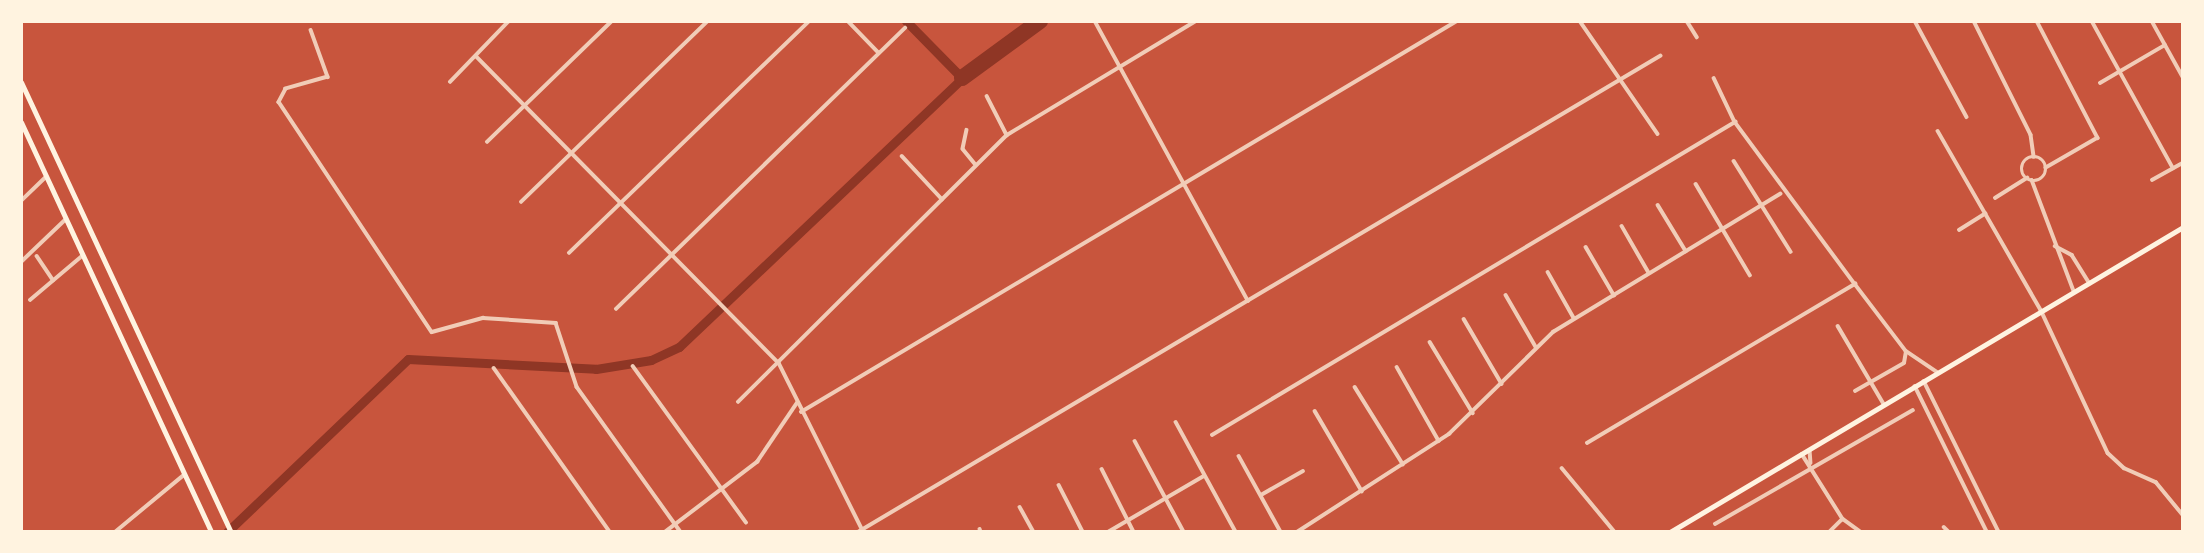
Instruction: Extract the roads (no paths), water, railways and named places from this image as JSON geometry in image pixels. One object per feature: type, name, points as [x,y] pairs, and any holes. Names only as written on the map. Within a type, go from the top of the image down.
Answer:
[{"type":"main road","points":[[21,82],[229,529]]},
{"type":"main road","points":[[21,121],[211,532]]},
{"type":"main road","points":[[66,219],[81,210]]},
{"type":"main road","points":[[1670,532],[2183,227]]},
{"type":"street","points":[[450,82],[509,21]]},
{"type":"street","points":[[486,142],[612,21]]},
{"type":"street","points":[[521,202],[573,155],[708,21]]},
{"type":"street","points":[[569,253],[809,21]]},
{"type":"street","points":[[848,21],[878,52]]},
{"type":"street","points":[[1095,21],[1248,301]]},
{"type":"street","points":[[738,402],[1007,135],[1196,21]]},
{"type":"street","points":[[801,412],[1457,21]]},
{"type":"street","points":[[1580,21],[1625,79],[1658,134]]},
{"type":"street","points":[[1687,21],[1697,37]]},
{"type":"street","points":[[1915,21],[1967,117]]},
{"type":"street","points":[[1974,21],[2031,135],[2034,157],[2046,167]]},
{"type":"street","points":[[1995,198],[2098,138],[2038,21]]},
{"type":"street","points":[[2092,21],[2173,168]]},
{"type":"street","points":[[2152,21],[2183,77]]},
{"type":"street","points":[[616,309],[905,28]]},
{"type":"street","points":[[311,30],[328,77],[286,89],[279,102],[432,332],[483,318],[552,321],[567,370],[681,532]]},
{"type":"street","points":[[2101,83],[2165,46]]},
{"type":"street","points":[[476,56],[779,363],[860,531],[1660,56]]},
{"type":"street","points":[[1714,78],[1735,122],[1855,284],[1906,351],[1937,372]]},
{"type":"street","points":[[987,96],[1007,135]]},
{"type":"street","points":[[1212,435],[1735,122]]},
{"type":"street","points":[[967,130],[963,149],[975,164]]},
{"type":"street","points":[[1938,131],[2041,310],[2108,453],[2124,468],[2156,482],[2183,516]]},
{"type":"street","points":[[21,139],[26,133]]},
{"type":"street","points":[[902,156],[942,199]]},
{"type":"street","points":[[2034,157],[2023,165],[2074,292]]},
{"type":"street","points":[[1734,161],[1791,252]]},
{"type":"street","points":[[2152,180],[2183,163]]},
{"type":"street","points":[[21,201],[47,177]]},
{"type":"street","points":[[1696,184],[1750,275]]},
{"type":"street","points":[[1297,532],[1439,441],[1473,413],[1536,347],[1574,318],[1780,194]]},
{"type":"street","points":[[1658,205],[1686,251]]},
{"type":"street","points":[[1959,230],[1985,214]]},
{"type":"street","points":[[21,262],[66,219]]},
{"type":"street","points":[[1622,226],[1649,273]]},
{"type":"street","points":[[2056,246],[2072,255],[2089,282]]},
{"type":"street","points":[[1586,247],[1614,295]]},
{"type":"street","points":[[30,300],[83,255]]},
{"type":"street","points":[[37,256],[53,280]]},
{"type":"street","points":[[1548,272],[1574,318]]},
{"type":"street","points":[[1587,443],[1855,284]]},
{"type":"street","points":[[1506,295],[1536,347]]},
{"type":"street","points":[[1464,319],[1502,384]]},
{"type":"street","points":[[1838,327],[1884,404]]},
{"type":"street","points":[[1430,342],[1473,413]]},
{"type":"street","points":[[1855,391],[1904,363],[1906,351]]},
{"type":"street","points":[[633,366],[746,522]]},
{"type":"street","points":[[1397,367],[1439,441]]},
{"type":"street","points":[[494,368],[610,532]]},
{"type":"street","points":[[1923,380],[1999,532]]},
{"type":"street","points":[[1915,385],[1987,532]]},
{"type":"street","points":[[1355,387],[1403,464]]},
{"type":"street","points":[[665,532],[757,463],[797,403]]},
{"type":"street","points":[[1315,411],[1362,491]]},
{"type":"street","points":[[1715,524],[1812,466],[1913,411]]},
{"type":"street","points":[[1176,422],[1236,532]]},
{"type":"street","points":[[1135,441],[1184,532]]},
{"type":"street","points":[[1810,450],[1812,466]]},
{"type":"street","points":[[1802,454],[1843,519],[1861,532]]},
{"type":"street","points":[[1239,456],[1281,532]]},
{"type":"street","points":[[1562,468],[1617,532],[1630,532]]},
{"type":"street","points":[[1102,469],[1134,532]]},
{"type":"street","points":[[1261,495],[1303,471]]},
{"type":"street","points":[[115,532],[184,475]]},
{"type":"street","points":[[1108,532],[1205,476]]},
{"type":"street","points":[[1059,485],[1083,532]]},
{"type":"street","points":[[1020,507],[1034,532]]},
{"type":"street","points":[[1830,532],[1843,519]]},
{"type":"street","points":[[1944,527],[1949,532]]},
{"type":"waterway","points":[[227,532],[408,359],[596,369],[651,360],[679,347],[962,78],[906,21]]},
{"type":"waterway","points":[[962,78],[1040,21]]}]
